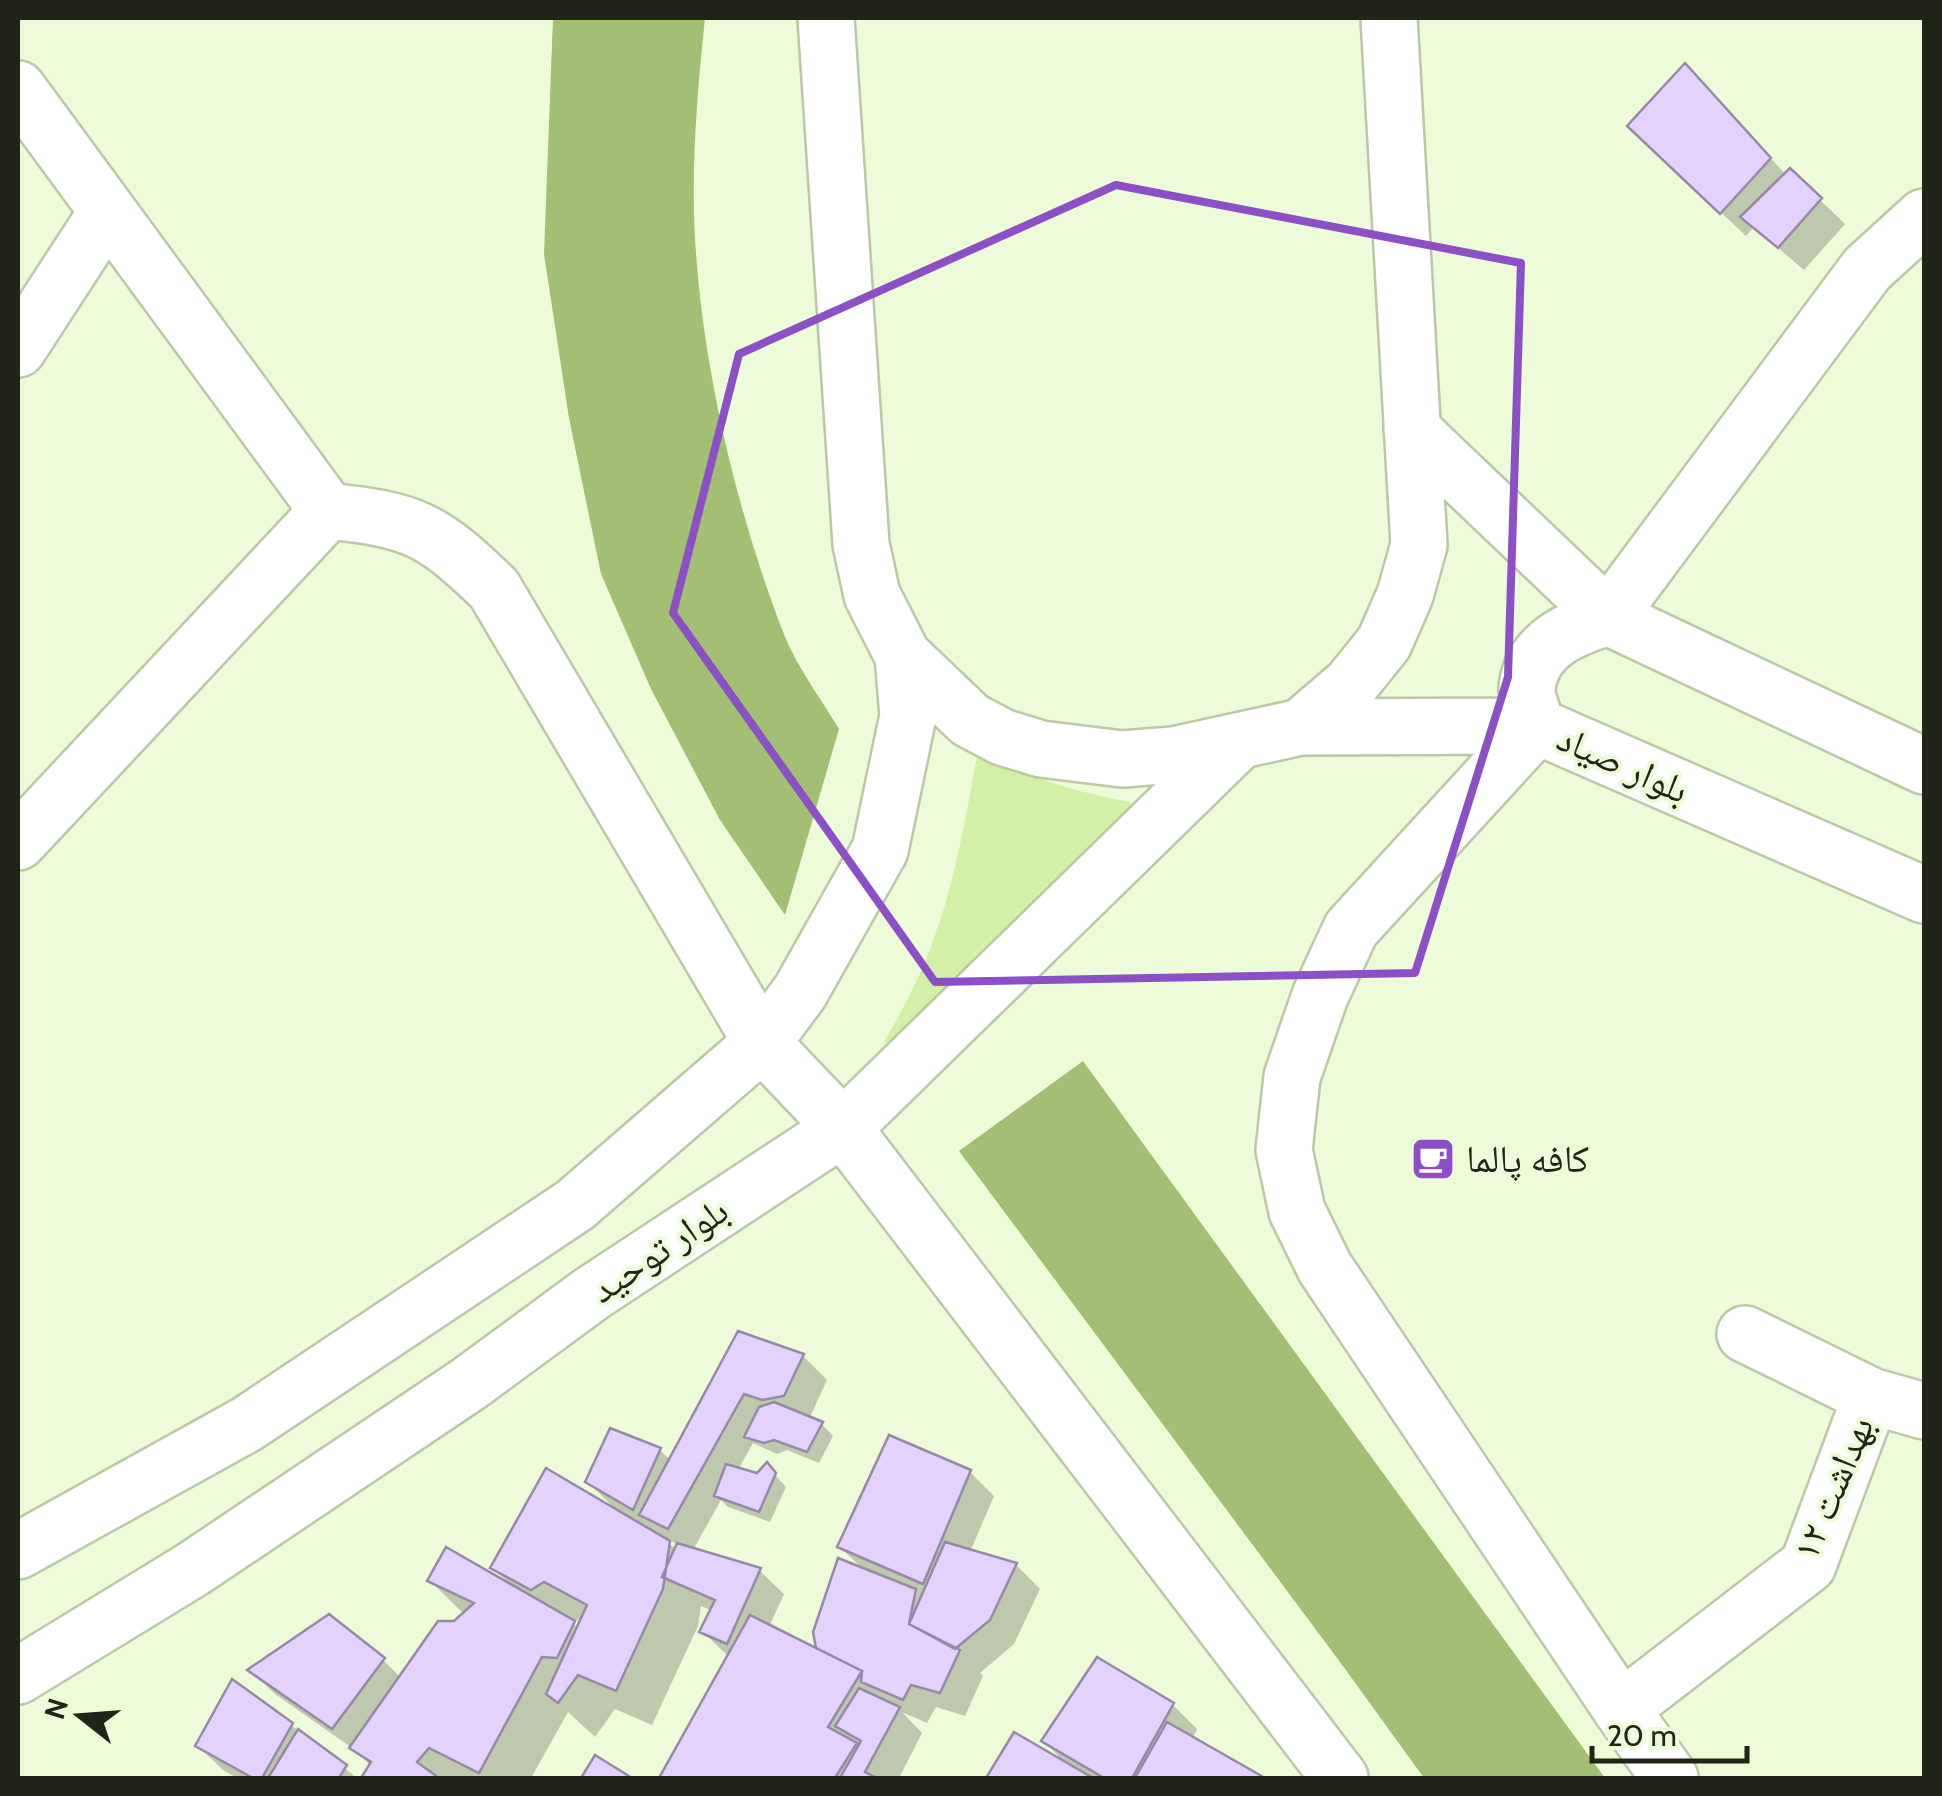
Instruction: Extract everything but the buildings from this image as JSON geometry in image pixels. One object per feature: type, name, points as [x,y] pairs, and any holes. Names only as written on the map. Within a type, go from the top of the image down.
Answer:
[{"type":"main road","points":[[826,18],[862,544],[872,595],[903,656],[970,720],[1002,737],[1041,749],[1122,758],[1173,756],[1301,726],[1351,684],[1384,643],[1405,595],[1419,545],[1388,18]]},
{"type":"main road","points":[[18,89],[328,511],[384,517],[420,528],[459,555],[494,589],[762,1042],[843,1128],[1340,1778]]},
{"type":"main road","points":[[18,349],[107,212]]},
{"type":"main road","points":[[1670,1778],[1325,1268],[1297,1211],[1284,1150],[1292,1078],[1320,996],[1350,929],[1537,726],[1526,690],[1539,653],[1569,630],[1608,617],[1868,268],[1924,217]]},
{"type":"main road","points":[[1412,430],[1608,617],[1924,766]]},
{"type":"main road","points":[[18,842],[328,511]]},
{"type":"main road","points":[[18,1551],[247,1424],[575,1205],[762,1042],[800,992],[880,850],[908,716],[903,656]]},
{"type":"main road","name":"بلوار صیاد","points":[[1301,726],[1537,726],[1924,895]]},
{"type":"main road","name":"بلوار توحید","points":[[18,1676],[192,1569],[470,1383],[590,1294],[843,1128],[1237,743]]},
{"type":"main road","points":[[1745,1334],[1871,1396],[1924,1411]]},
{"type":"main road","name":"بهداشت ۱۲","points":[[1621,1709],[1808,1565],[1871,1396]]},
{"type":"highlighted area","points":[[1116,185],[1521,263],[1508,677],[1415,973],[935,982],[673,613],[739,354]]},
{"type":"shaded area","points":[[553,18],[705,18],[695,135],[694,224],[716,399],[739,497],[768,592],[803,672],[839,729],[785,915],[720,820],[651,689],[601,574],[569,418],[544,254]]},
{"type":"shaded area","points":[[979,746],[1034,775],[1069,788],[1130,802],[1132,809],[892,1048],[884,1041],[922,969],[947,898]]},
{"type":"shaded area","points":[[1083,1061],[1605,1778],[1424,1778],[959,1151]]},
{"type":"place","name":"کافه پالما","points":[[1433,1159]]}]
